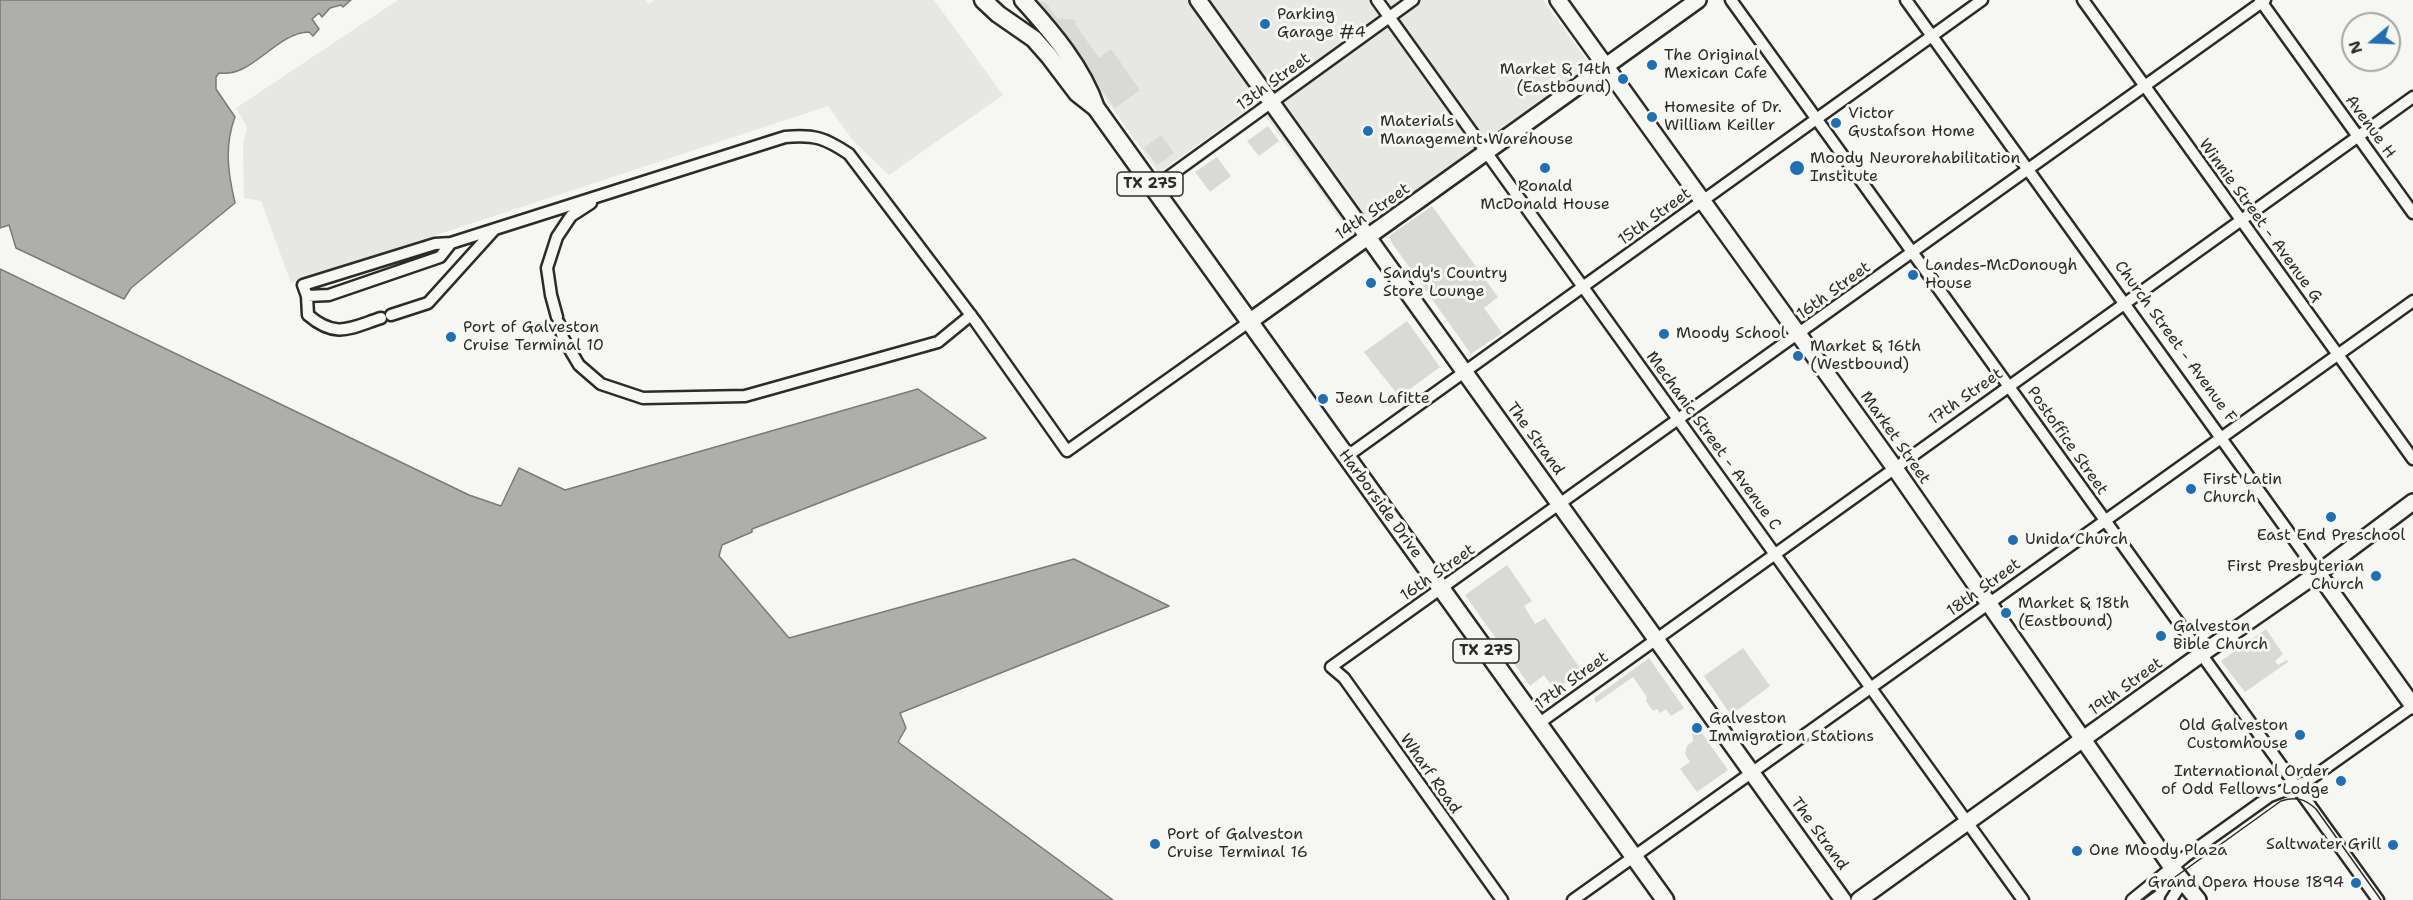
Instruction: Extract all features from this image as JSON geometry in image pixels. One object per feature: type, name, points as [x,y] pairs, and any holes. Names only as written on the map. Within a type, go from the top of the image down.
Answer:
[{"type":"main road","name":"Harborside Drive","points":[[983,0],[998,14],[1034,39],[1077,93],[1096,108],[1665,900]]},
{"type":"main road","name":"Harborside Drive","points":[[1023,0],[1046,25],[1088,84],[1096,108]]},
{"type":"street","name":"The Strand","points":[[1198,0],[1843,900]]},
{"type":"street","name":"Mechanic Street - Avenue C","points":[[1377,0],[2024,900]]},
{"type":"street","name":"13th Street","points":[[1153,188],[1413,0]]},
{"type":"street","name":"Market Street","points":[[1558,0],[1894,467],[2173,868],[2198,900]]},
{"type":"street","name":"14th Street","points":[[971,315],[1067,451],[1698,0]]},
{"type":"street","name":"Postoffice Street","points":[[1731,0],[2378,900]]},
{"type":"street","name":"Church Street - Avenue F","points":[[1906,0],[2413,706]]},
{"type":"street","name":"15th Street","points":[[1346,457],[1982,0]]},
{"type":"street","name":"Winnie Street - Avenue G","points":[[2083,0],[2413,459]]},
{"type":"street","name":"16th Street","points":[[1331,668],[2262,1]]},
{"type":"street","name":"Avenue H","points":[[2262,1],[2413,213]]},
{"type":"street","name":"17th Street","points":[[1538,723],[2413,97]]},
{"type":"street","points":[[495,229],[428,303],[341,331],[319,324],[308,315],[307,296],[303,285],[435,244],[451,243],[495,229],[604,195],[785,137],[808,135],[830,141],[849,154],[971,315],[938,342],[745,396],[643,398],[601,384],[579,364],[563,338],[547,268],[557,237],[571,216],[604,195]]},
{"type":"street","points":[[307,296],[329,295],[440,256],[451,243]]},
{"type":"street","name":"18th Street","points":[[1573,900],[2413,301]]},
{"type":"street","name":"19th Street","points":[[1859,900],[2318,573],[2413,502]]},
{"type":"street","name":"Wharf Road","points":[[1331,668],[1344,678],[1502,900]]},
{"type":"street","points":[[2133,900],[2186,856],[2270,796],[2296,787],[2413,706]]},
{"type":"street","points":[[2171,900],[2183,881]]},
{"type":"shaded area","points":[[0,0],[351,0],[343,7],[341,5],[330,8],[322,17],[319,13],[312,19],[319,29],[313,36],[309,32],[297,34],[243,69],[231,73],[219,73],[216,77],[216,89],[235,117],[229,138],[228,160],[235,203],[131,288],[124,299],[16,248],[9,225],[0,228]]},
{"type":"shaded area","points":[[398,0],[646,0],[649,4],[654,0],[934,0],[1003,95],[889,175],[854,142],[828,106],[291,283],[261,201],[244,198],[243,144],[247,127],[236,108]]},
{"type":"shaded area","points":[[1032,0],[1543,0],[1591,66],[1353,237],[1256,103],[1159,173]]},
{"type":"shaded area","points":[[1036,0],[1046,3],[1058,19],[1076,20],[1075,24],[1099,58],[1111,49],[1140,90],[1115,108]]},
{"type":"shaded area","points":[[1268,126],[1279,141],[1259,156],[1247,141]]},
{"type":"shaded area","points":[[1161,135],[1174,153],[1157,165],[1144,148]]},
{"type":"shaded area","points":[[1217,157],[1231,176],[1210,192],[1195,172]]},
{"type":"shaded area","points":[[1432,206],[1498,297],[1484,308],[1502,333],[1471,354],[1389,236]]},
{"type":"shaded area","points":[[0,269],[469,495],[501,506],[519,468],[565,490],[918,389],[986,438],[752,529],[752,532],[722,545],[719,556],[789,638],[1074,559],[1169,606],[900,713],[906,728],[898,742],[1113,900],[0,900]]},
{"type":"shaded area","points":[[1407,321],[1440,367],[1406,392],[1410,398],[1404,403],[1364,352]]},
{"type":"shaded area","points":[[1507,565],[1532,601],[1524,606],[1535,624],[1545,618],[1582,671],[1555,690],[1544,675],[1530,686],[1465,595]]},
{"type":"shaded area","points":[[2266,629],[2283,654],[2275,661],[2278,665],[2287,660],[2288,662],[2245,692],[2221,661]]},
{"type":"shaded area","points":[[1743,648],[1770,686],[1731,715],[1704,676]]},
{"type":"shaded area","points":[[1649,658],[1684,708],[1671,716],[1666,709],[1660,713],[1657,709],[1653,711],[1646,701],[1647,697],[1633,677],[1596,703],[1594,698]]},
{"type":"shaded area","points":[[1697,726],[1728,770],[1697,792],[1680,769],[1690,762],[1685,754],[1687,746],[1693,741],[1692,730]]},
{"type":"tram line","points":[[2143,900],[2281,801],[2291,799],[2304,801],[2316,809],[2381,900]]},
{"type":"place","name":"Parking Garage #4","points":[[1265,24]]},
{"type":"place","name":"The Original Mexican Cafe","points":[[1652,65]]},
{"type":"place","name":"Market & 14th (Eastbound)","points":[[1623,79]]},
{"type":"place","name":"Homesite of Dr. William Keiller","points":[[1652,117]]},
{"type":"place","name":"Victor Gustafson Home","points":[[1836,123]]},
{"type":"place","name":"Materials Management Warehouse","points":[[1368,131]]},
{"type":"place","name":"Ronald McDonald House","points":[[1545,168]]},
{"type":"place","name":"Moody Neurorehabilitation Institute","points":[[1797,168]]},
{"type":"place","name":"Landes-McDonough House","points":[[1913,275]]},
{"type":"place","name":"Sandy's Country Store Lounge","points":[[1371,283]]},
{"type":"place","name":"Moody School","points":[[1664,334]]},
{"type":"place","name":"Port of Galveston Cruise Terminal 10","points":[[451,337]]},
{"type":"place","name":"Market & 16th (Westbound)","points":[[1798,356]]},
{"type":"place","name":"Jean Lafitte","points":[[1323,399]]},
{"type":"place","name":"First Latin Church","points":[[2191,489]]},
{"type":"place","name":"East End Preschool","points":[[2331,517]]},
{"type":"place","name":"Unida Church","points":[[2013,540]]},
{"type":"place","name":"First Presbyterian Church","points":[[2376,576]]},
{"type":"place","name":"Market & 18th (Eastbound)","points":[[2006,613]]},
{"type":"place","name":"Galveston Bible Church","points":[[2161,636]]},
{"type":"place","name":"Galveston Immigration Stations","points":[[1697,728]]},
{"type":"place","name":"Old Galveston Customhouse","points":[[2300,735]]},
{"type":"place","name":"International Order of Odd Fellows Lodge","points":[[2341,781]]},
{"type":"place","name":"Port of Galveston Cruise Terminal 16","points":[[1155,844]]},
{"type":"place","name":"Saltwater Grill","points":[[2393,845]]},
{"type":"place","name":"One Moody Plaza","points":[[2077,851]]},
{"type":"place","name":"Grand Opera House 1894","points":[[2356,883]]}]
